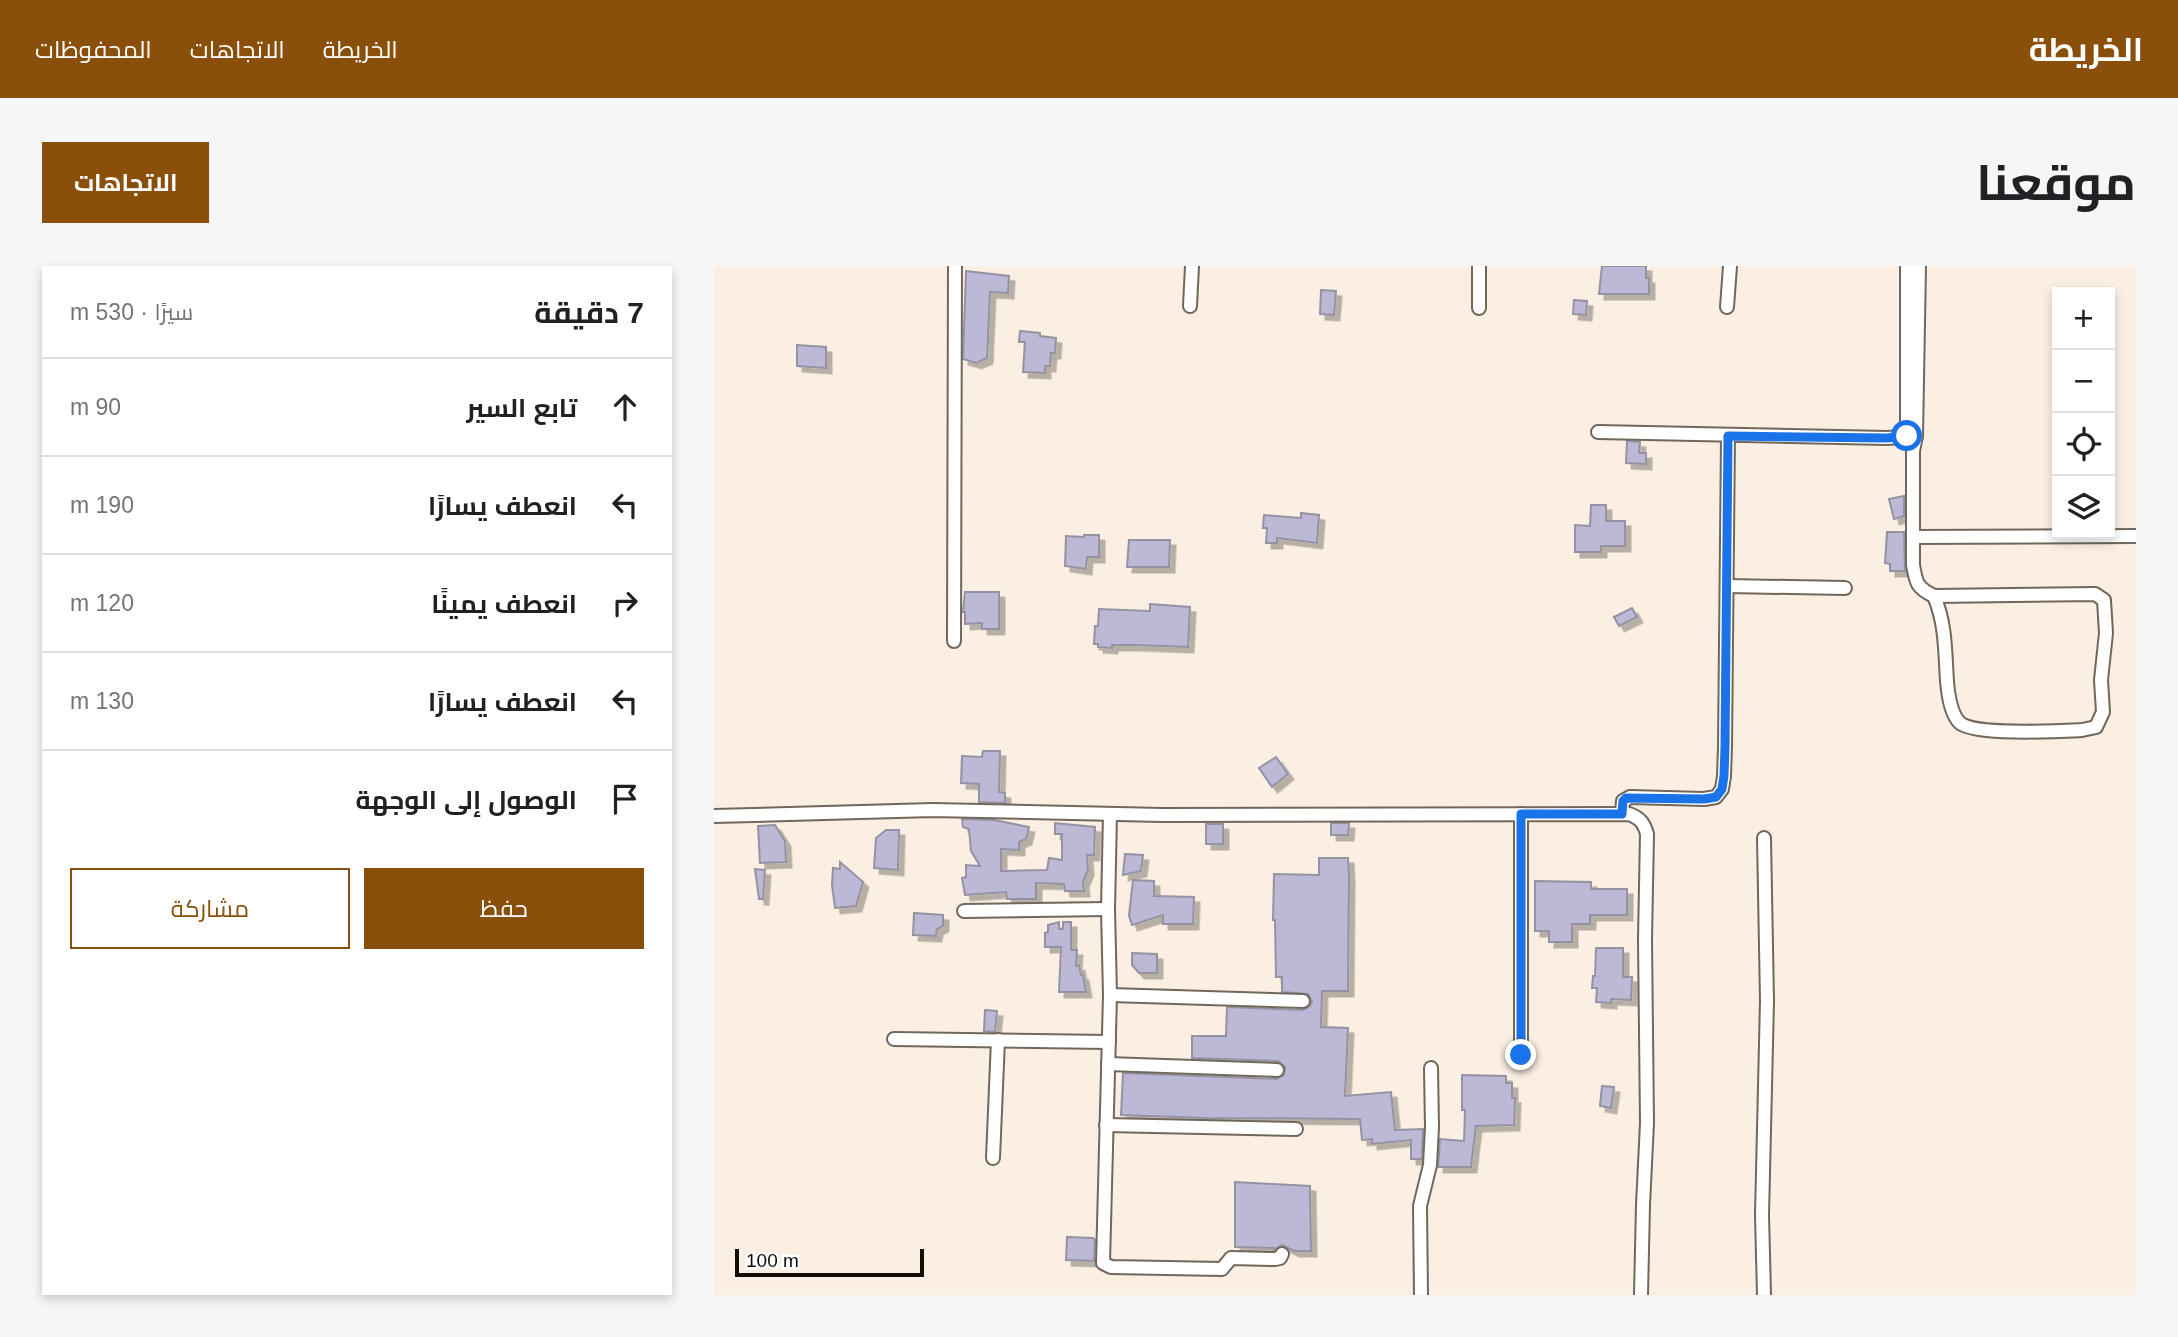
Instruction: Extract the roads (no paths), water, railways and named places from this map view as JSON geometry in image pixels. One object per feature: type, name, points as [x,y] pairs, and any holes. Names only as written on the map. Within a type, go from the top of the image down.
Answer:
[{"type":"street","points":[[954,641],[955,266]]},
{"type":"street","points":[[1191,306],[1192,266]]},
{"type":"street","points":[[1479,266],[1479,308]]},
{"type":"street","points":[[1727,307],[1730,266]]},
{"type":"street","points":[[1906,266],[1913,451],[1913,565],[1916,580],[1919,587],[1934,596],[2100,596],[2104,600],[2106,633],[2101,680],[2104,712],[2096,727],[2082,730],[1991,731],[1966,728],[1959,722],[1951,706],[1944,626],[1934,596]]},
{"type":"street","points":[[1912,436],[1919,266]]},
{"type":"street","points":[[1598,432],[1728,436],[1912,436]]},
{"type":"street","points":[[1622,814],[1623,801],[1626,798],[1704,799],[1716,797],[1722,789],[1728,436]]},
{"type":"street","points":[[1913,537],[2136,536]]},
{"type":"street","points":[[1727,586],[1845,588]]},
{"type":"street","points":[[714,816],[933,810],[1110,814],[1629,814],[1642,821],[1647,834],[1647,1123],[1641,1295]]},
{"type":"street","points":[[1110,814],[1110,995],[1104,1265],[1222,1269],[1231,1258],[1275,1259],[1282,1254]]},
{"type":"street","points":[[1521,814],[1521,1055]]},
{"type":"street","points":[[1764,838],[1767,1001],[1762,1215],[1764,1295]]},
{"type":"street","points":[[964,911],[1108,909]]},
{"type":"street","points":[[1110,995],[1303,1001]]},
{"type":"street","points":[[894,1039],[1109,1042]]},
{"type":"street","points":[[993,1158],[998,1040]]},
{"type":"street","points":[[1108,1064],[1277,1070]]},
{"type":"street","points":[[1421,1295],[1420,1206],[1430,1165],[1431,1068]]},
{"type":"street","points":[[1107,1125],[1296,1129]]}]
